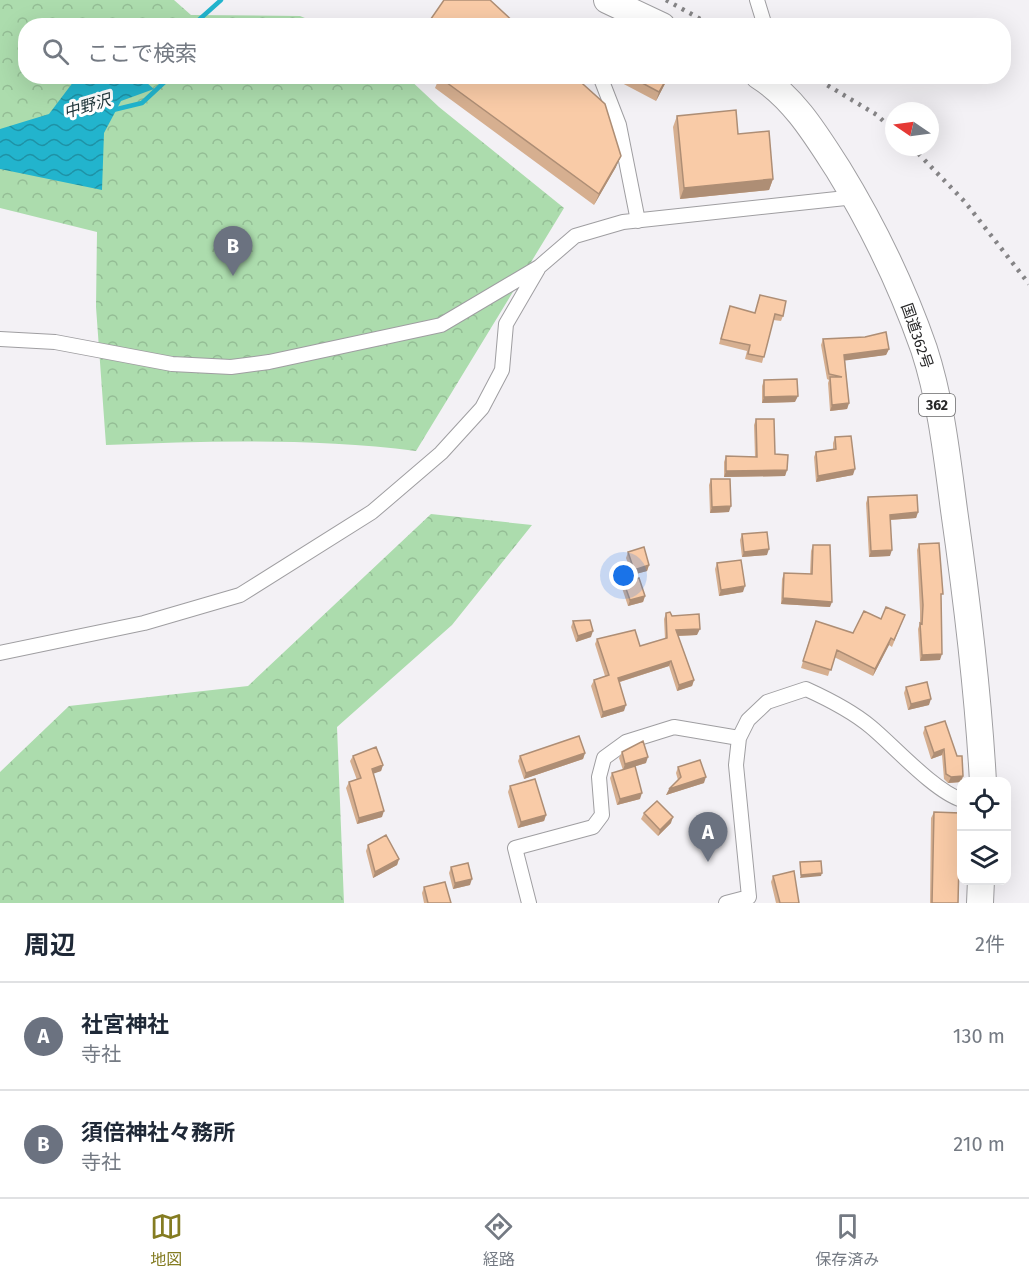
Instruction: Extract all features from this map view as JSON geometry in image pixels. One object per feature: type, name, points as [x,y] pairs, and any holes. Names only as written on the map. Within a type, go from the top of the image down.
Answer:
[{"type":"highway","points":[[617,11],[638,18]]},
{"type":"highway","name":"国道362号","points":[[769,84],[807,120],[855,197],[891,265],[924,351],[943,428],[978,689],[983,777]]},
{"type":"highway","points":[[980,903],[981,885]]},
{"type":"street","points":[[757,0],[763,18]]},
{"type":"street","points":[[603,84],[619,124],[638,221]]},
{"type":"street","points":[[0,339],[55,342],[172,364],[231,367],[269,362],[441,326],[539,267],[575,236],[638,221],[855,197]]},
{"type":"street","points":[[0,653],[144,623],[240,595],[372,512],[441,453],[482,408],[502,370],[506,324],[539,267]]},
{"type":"street","points":[[726,903],[751,900],[736,765],[739,738],[748,720],[767,702],[806,689],[829,700],[869,726],[915,767],[957,796]]},
{"type":"street","points":[[529,903],[515,848],[592,827],[602,815],[599,777],[604,758],[626,742],[674,728],[739,738]]},
{"type":"green space","points":[[0,0],[174,0],[191,15],[300,16],[305,18],[18,18],[18,84],[414,84],[439,107],[564,208],[416,451],[300,442],[106,445],[96,307],[97,232],[0,208]]},
{"type":"green space","points":[[431,514],[532,525],[452,625],[337,727],[344,903],[0,903],[0,772],[69,706],[248,686]]},
{"type":"water","points":[[72,84],[148,84],[154,89],[121,101],[104,133],[102,190],[0,169],[0,129],[49,114]]},
{"type":"building","points":[[444,0],[490,0],[509,18],[432,18]]},
{"type":"building","points":[[449,84],[583,84],[605,104],[621,156],[599,194]]},
{"type":"building","points":[[644,84],[664,84],[659,92]]},
{"type":"building","points":[[736,110],[738,134],[769,131],[773,179],[684,188],[677,116]]},
{"type":"building","points":[[760,295],[786,301],[783,316],[775,314],[764,357],[748,354],[750,345],[721,339],[730,306],[755,313]]},
{"type":"building","points":[[886,332],[889,349],[844,355],[849,403],[832,405],[830,377],[842,377],[829,374],[823,339],[865,337]]},
{"type":"building","points":[[797,379],[798,396],[764,397],[764,380]]},
{"type":"building","points":[[756,419],[774,419],[775,454],[788,455],[787,470],[726,471],[726,456],[757,457]]},
{"type":"building","points":[[851,436],[855,469],[818,476],[816,452],[836,449],[835,437]]},
{"type":"building","points":[[711,479],[730,479],[731,506],[712,507]]},
{"type":"building","points":[[917,495],[918,512],[890,515],[892,550],[871,551],[868,497]]},
{"type":"building","points":[[767,532],[769,549],[744,552],[742,534]]},
{"type":"building","points":[[939,543],[943,594],[941,594],[942,654],[922,655],[920,623],[922,624],[923,605],[919,544]]},
{"type":"building","points":[[813,545],[830,545],[832,602],[783,598],[784,573],[812,574]]},
{"type":"building","points":[[644,547],[649,565],[634,570],[628,552]]},
{"type":"building","points":[[741,560],[745,586],[721,590],[717,563]]},
{"type":"building","points":[[639,578],[645,596],[630,600],[624,583]]},
{"type":"building","points":[[886,607],[905,615],[894,640],[891,638],[875,669],[837,650],[831,670],[803,661],[816,621],[853,633],[864,611],[881,619]]},
{"type":"building","points":[[670,612],[672,616],[699,614],[700,629],[676,630],[694,680],[679,685],[671,661],[618,678],[626,705],[603,712],[594,680],[609,675],[597,639],[635,630],[640,646],[667,638],[666,613]]},
{"type":"building","points":[[590,620],[593,631],[578,636],[573,621]]},
{"type":"building","points":[[927,682],[931,699],[911,704],[906,687]]},
{"type":"building","points":[[945,721],[957,756],[962,756],[963,776],[951,777],[946,774],[944,749],[934,753],[925,727]]},
{"type":"building","points":[[579,736],[585,753],[526,773],[520,756]]},
{"type":"building","points":[[643,741],[648,757],[625,764],[622,752]]},
{"type":"building","points":[[376,747],[383,765],[372,769],[384,811],[359,818],[349,782],[361,778],[353,756]]},
{"type":"building","points":[[700,760],[706,777],[669,789],[681,777],[678,767]]},
{"type":"building","points":[[635,766],[642,793],[620,799],[612,773]]},
{"type":"building","points":[[535,779],[546,815],[521,822],[510,786]]},
{"type":"building","points":[[657,801],[673,817],[660,830],[644,813]]},
{"type":"building","points":[[934,812],[957,813],[958,903],[932,903]]},
{"type":"building","points":[[386,835],[399,859],[375,872],[368,845]]},
{"type":"building","points":[[821,861],[822,873],[801,875],[800,862]]},
{"type":"building","points":[[468,863],[472,879],[455,883],[451,867]]},
{"type":"building","points":[[794,871],[799,903],[780,903],[773,876]]},
{"type":"building","points":[[445,882],[451,903],[428,903],[424,887]]},
{"type":"waterway","name":"中野沢","points":[[201,18],[221,0]]},
{"type":"waterway","name":"中野沢","points":[[113,110],[142,103],[162,84]]},
{"type":"railway","points":[[666,0],[699,18]]},
{"type":"railway","points":[[825,84],[877,115],[885,123]]},
{"type":"railway","points":[[921,156],[965,202],[1029,284]]},
{"type":"place","name":"須倍神社々務所","points":[[233,276]]},
{"type":"place","name":"社宮神社","points":[[708,862]]}]
